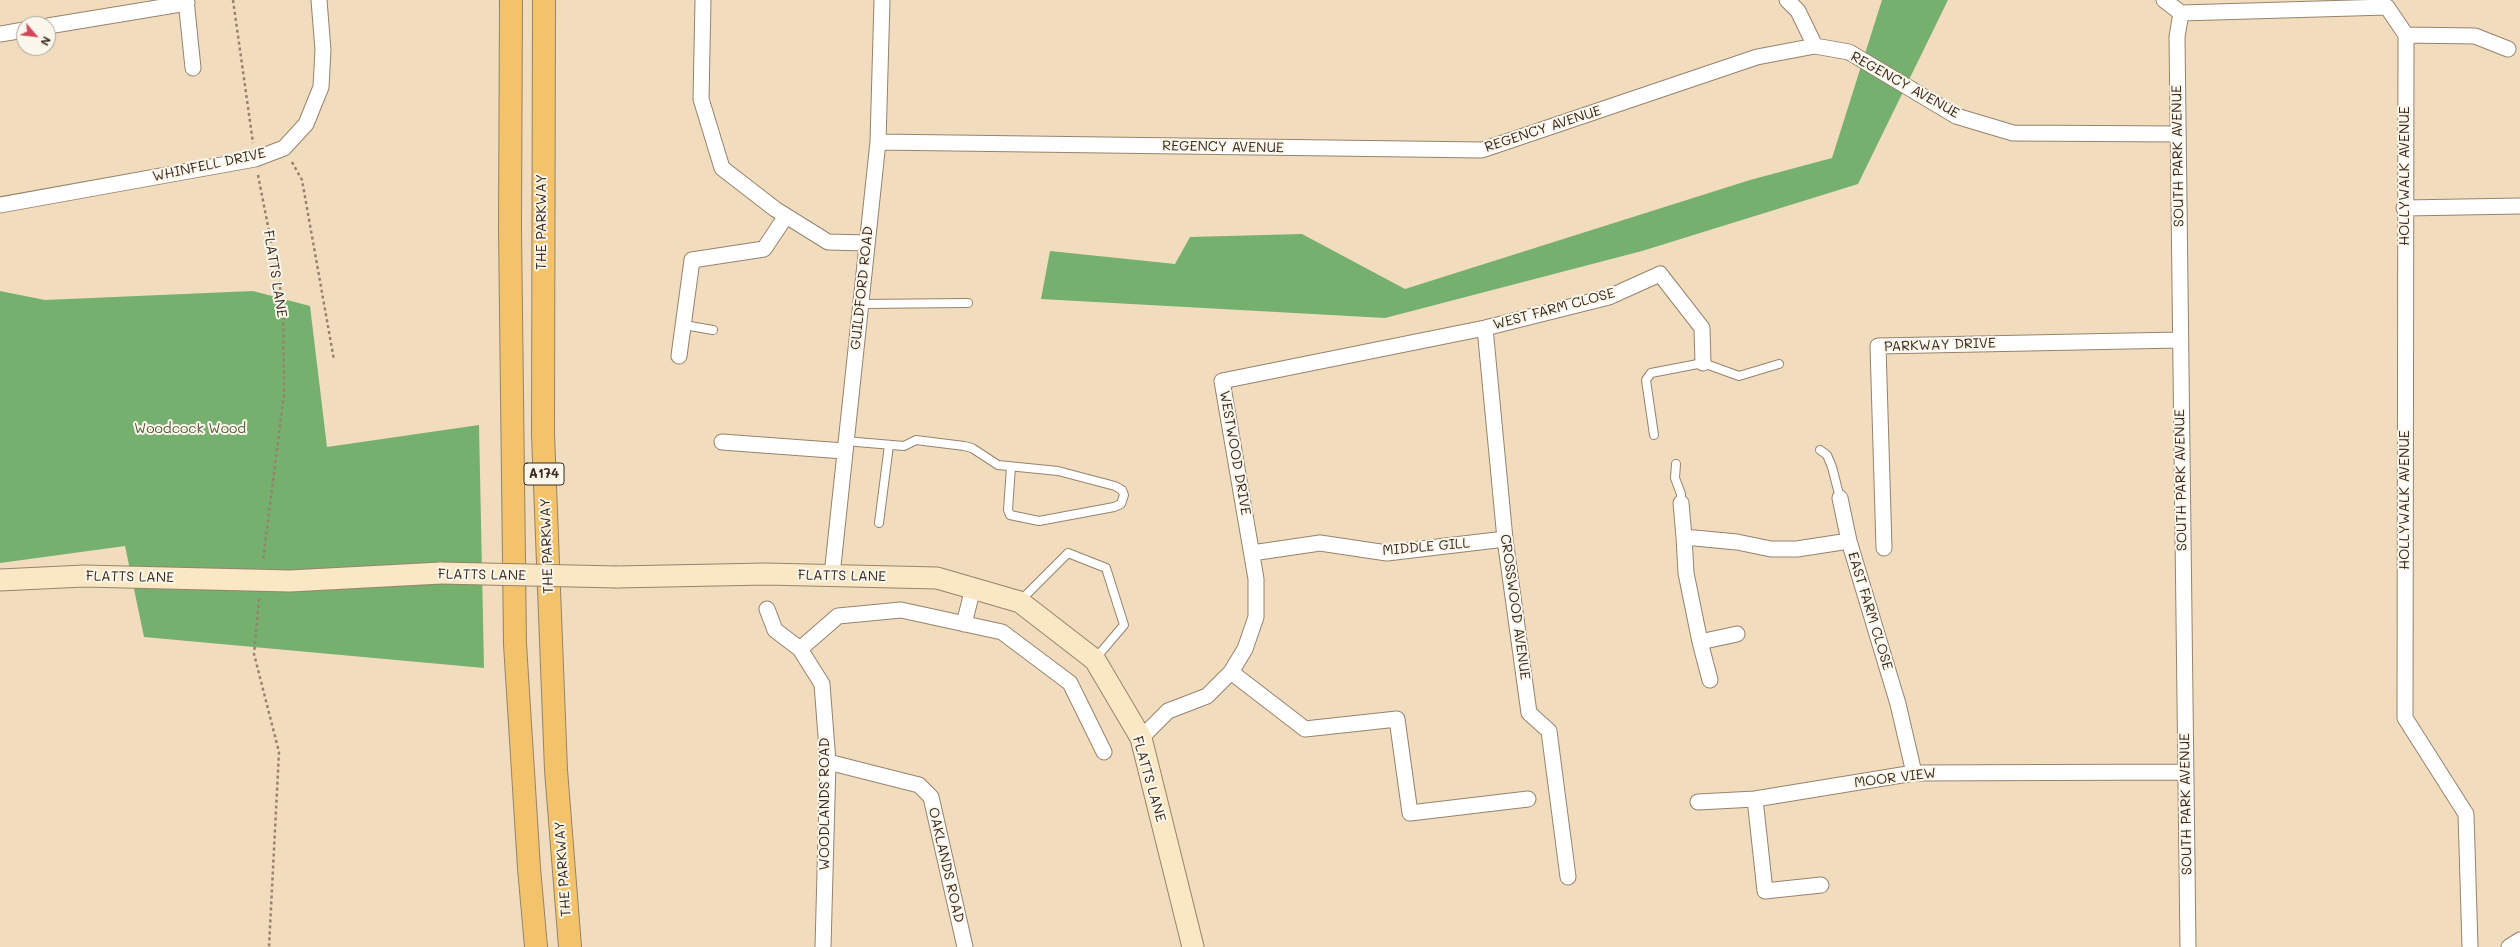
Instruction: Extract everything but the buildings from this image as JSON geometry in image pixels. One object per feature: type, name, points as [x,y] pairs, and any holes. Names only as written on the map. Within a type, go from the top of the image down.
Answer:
[{"type":"highway","name":"A174","points":[[511,0],[510,229],[516,644],[529,868],[536,947]]},
{"type":"highway","name":"THE PARKWAY","points":[[544,0],[543,434],[556,770],[570,947]]},
{"type":"street","name":"WHINFELL DRIVE","points":[[0,205],[255,159],[284,148],[306,124],[321,88],[323,50],[319,0]]},
{"type":"street","points":[[704,0],[701,99],[722,168],[786,216],[828,242],[867,244]]},
{"type":"street","name":"GUILDFORD ROAD","points":[[832,575],[844,446],[878,142],[882,0]]},
{"type":"street","points":[[1787,0],[1798,11],[1814,46]]},
{"type":"street","points":[[2164,0],[2181,13],[2387,7],[2406,35],[2475,36],[2508,49]]},
{"type":"street","points":[[56,25],[186,1],[193,68]]},
{"type":"street","name":"SOUTH PARK AVENUE","points":[[2181,13],[2176,37],[2188,947]]},
{"type":"street","points":[[0,34],[16,31]]},
{"type":"street","name":"HOLLYWALK AVENUE","points":[[2406,35],[2404,208],[2406,718],[2466,814],[2470,947]]},
{"type":"street","name":"REGENCY AVENUE","points":[[878,142],[1482,150],[1757,57],[1814,46],[1849,52],[1956,116],[2013,133],[2178,134]]},
{"type":"street","points":[[2404,208],[2520,206]]},
{"type":"street","points":[[679,356],[692,260],[764,249],[786,216]]},
{"type":"street","name":"WEST FARM CLOSE","points":[[1485,328],[1609,297],[1660,274],[1702,328],[1703,364]]},
{"type":"street","name":"CROSSWOOD AVENUE","points":[[1485,328],[1505,539],[1529,713],[1549,731],[1568,877]]},
{"type":"street","name":"WESTWOOD DRIVE","points":[[1141,738],[1168,711],[1207,696],[1231,672],[1245,649],[1256,617],[1256,579],[1222,381],[1485,328]]},
{"type":"street","name":"PARKWAY DRIVE","points":[[1884,548],[1878,346],[2179,340]]},
{"type":"street","points":[[722,442],[844,446]]},
{"type":"street","points":[[1840,498],[1849,541]]},
{"type":"street","points":[[1681,503],[1686,573],[1700,642],[1710,680]]},
{"type":"street","name":"EAST FARM CLOSE","points":[[1684,537],[1737,542],[1771,549],[1797,549],[1849,541],[1898,704],[1914,772]]},
{"type":"street","name":"MIDDLE GILL","points":[[1252,553],[1320,543],[1386,553],[1505,539]]},
{"type":"street","name":"FLATTS LANE","points":[[0,580],[84,576],[260,581],[441,573],[617,577],[832,575],[937,578],[1020,602],[1094,660],[1141,738],[1193,947]]},
{"type":"street","points":[[964,624],[973,588]]},
{"type":"street","name":"WOODLANDS ROAD","points":[[767,609],[775,630],[800,649],[822,684],[828,762],[823,947]]},
{"type":"street","points":[[800,649],[838,616],[901,610],[1002,632],[1070,682],[1104,752]]},
{"type":"street","points":[[1700,642],[1737,634]]},
{"type":"street","points":[[1231,672],[1305,729],[1397,719],[1410,813],[1528,799]]},
{"type":"street","name":"OAKLANDS ROAD","points":[[828,762],[919,785],[931,798],[965,947]]},
{"type":"street","name":"MOOR VIEW","points":[[1698,802],[1755,799],[1914,772],[2185,772]]},
{"type":"street","points":[[1755,799],[1765,891],[1821,885]]},
{"type":"street","points":[[2509,947],[2520,940]]},
{"type":"lane","points":[[860,304],[968,303]]},
{"type":"lane","points":[[684,325],[713,330]]},
{"type":"lane","points":[[1654,435],[1646,380],[1647,376],[1651,373],[1703,364],[1739,376],[1779,364]]},
{"type":"lane","points":[[844,446],[904,446],[916,440],[964,446],[978,452],[989,461],[1011,467],[1058,471],[1115,486],[1122,490],[1124,495],[1121,504],[1114,507],[1039,521],[1010,515],[1008,510],[1011,467]]},
{"type":"lane","points":[[879,523],[889,445]]},
{"type":"lane","points":[[1820,450],[1827,455],[1832,467],[1840,498]]},
{"type":"lane","points":[[1676,464],[1676,478],[1681,494],[1681,503]]},
{"type":"lane","points":[[1020,602],[1068,553],[1106,568],[1124,625],[1094,660]]},
{"type":"path","name":"FLATTS LANE","points":[[233,0],[255,159],[283,303],[284,394],[260,581]]},
{"type":"path","points":[[284,148],[302,180],[334,360]]},
{"type":"path","points":[[260,581],[254,654],[280,752],[269,947]]},
{"type":"green space","points":[[1882,0],[1948,0],[1858,184],[1642,251],[1385,318],[1041,299],[1050,251],[1175,264],[1190,237],[1302,234],[1405,289],[1750,180],[1832,158]]},
{"type":"green space","name":"Woodcock Wood","points":[[0,291],[45,300],[253,291],[310,306],[327,447],[479,425],[484,668],[144,637],[125,546],[0,563]]}]
